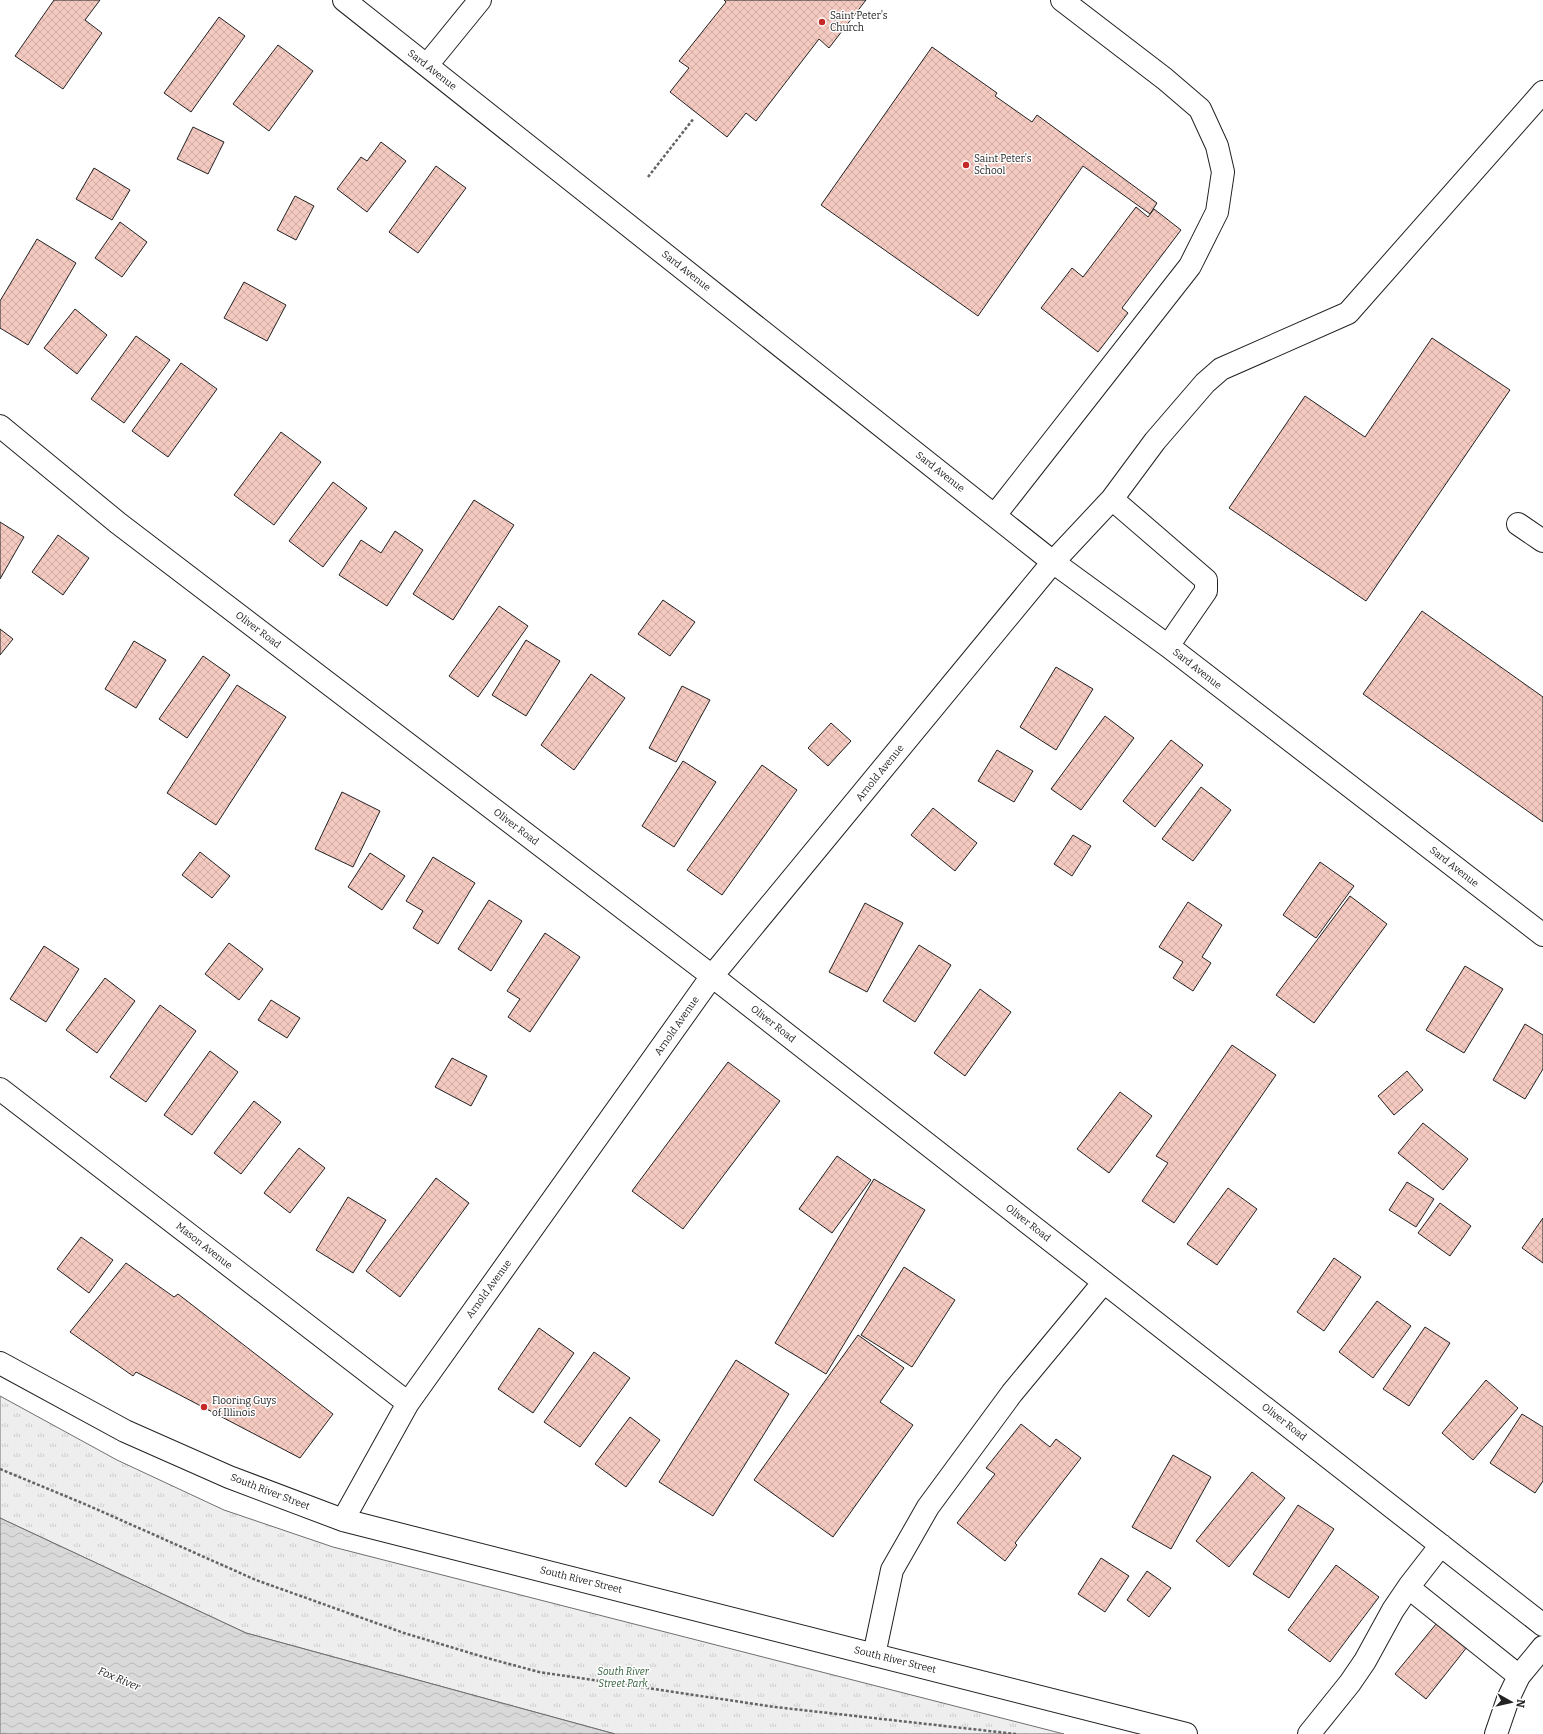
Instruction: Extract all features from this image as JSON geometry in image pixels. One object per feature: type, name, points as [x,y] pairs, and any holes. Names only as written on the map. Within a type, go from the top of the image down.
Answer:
[{"type":"street","name":"Sard Avenue","points":[[344,0],[1053,562],[1168,646],[1543,935]]},
{"type":"street","points":[[427,65],[480,0]]},
{"type":"street","points":[[995,515],[1190,266],[1217,212],[1223,172],[1217,146],[1200,109],[1166,79],[1062,0]]},
{"type":"street","name":"Arnold Avenue","points":[[343,1520],[408,1403],[712,976],[1053,562],[1112,499],[1155,441],[1205,383],[1221,369],[1348,313],[1543,92]]},
{"type":"street","name":"Oliver Road","points":[[0,426],[118,523],[712,976],[1543,1625]]},
{"type":"street","points":[[1112,499],[1206,580],[1206,591],[1168,646]]},
{"type":"street","points":[[1518,524],[1543,541]]},
{"type":"street","name":"Mason Avenue","points":[[0,1089],[408,1403]]},
{"type":"street","points":[[874,1655],[892,1570],[928,1507],[1012,1393],[1104,1282]]},
{"type":"street","name":"South River Street","points":[[0,1363],[125,1431],[229,1477],[343,1520],[1183,1734]]},
{"type":"street","points":[[1309,1734],[1350,1683],[1365,1661],[1393,1610],[1441,1545]]},
{"type":"street","points":[[1408,1588],[1519,1676]]},
{"type":"street","points":[[1496,1734],[1508,1699],[1519,1676],[1543,1647]]},
{"type":"path","points":[[648,177],[694,118]]},
{"type":"path","points":[[0,1469],[87,1505],[256,1580],[404,1632],[487,1658],[539,1672],[775,1707],[1016,1734]]},
{"type":"green space","name":"South River Street Park","points":[[0,1396],[117,1460],[224,1510],[333,1547],[1064,1734],[615,1734],[246,1633],[0,1518]]},
{"type":"water","name":"Fox River","points":[[0,1518],[246,1633],[615,1734],[0,1734]]},
{"type":"building","points":[[54,0],[100,0],[85,20],[102,33],[63,89],[15,56]]},
{"type":"building","points":[[724,0],[866,0],[829,48],[819,39],[756,121],[746,113],[727,137],[670,92],[689,68],[679,61],[726,2]]},
{"type":"building","points":[[219,17],[245,36],[191,112],[164,93]]},
{"type":"building","points":[[278,45],[313,71],[269,131],[233,104]]},
{"type":"building","points":[[932,47],[997,93],[995,96],[1032,122],[1037,115],[1157,203],[1150,214],[1083,166],[978,316],[821,205]]},
{"type":"building","points":[[193,127],[224,142],[208,174],[177,159]]},
{"type":"building","points":[[381,142],[406,161],[367,212],[337,189],[361,157],[367,161]]},
{"type":"building","points":[[436,166],[466,188],[418,253],[389,232]]},
{"type":"building","points":[[94,168],[130,190],[112,220],[76,199]]},
{"type":"building","points":[[295,196],[314,206],[296,240],[277,230]]},
{"type":"building","points":[[1136,207],[1148,217],[1154,209],[1181,230],[1122,308],[1128,313],[1098,352],[1041,308],[1072,268],[1083,277]]},
{"type":"building","points":[[120,222],[147,242],[122,277],[95,258]]},
{"type":"building","points":[[37,239],[76,263],[28,345],[0,328],[0,301]]},
{"type":"building","points":[[244,282],[286,305],[267,341],[224,318]]},
{"type":"building","points":[[75,309],[107,335],[77,374],[44,348]]},
{"type":"building","points":[[136,336],[170,360],[124,423],[91,399]]},
{"type":"building","points":[[1432,338],[1510,390],[1366,601],[1229,508],[1305,396],[1365,437]]},
{"type":"building","points":[[181,363],[217,389],[168,457],[132,431]]},
{"type":"building","points":[[281,432],[321,462],[274,525],[234,495]]},
{"type":"building","points":[[333,482],[367,508],[323,567],[289,541]]},
{"type":"building","points":[[474,500],[514,525],[453,620],[413,594]]},
{"type":"building","points":[[0,522],[24,537],[0,579]]},
{"type":"building","points":[[395,531],[423,550],[387,606],[339,575],[361,540],[381,553]]},
{"type":"building","points":[[58,535],[89,558],[63,595],[32,572]]},
{"type":"building","points":[[663,600],[695,622],[670,656],[638,634]]},
{"type":"building","points":[[499,606],[528,626],[478,697],[449,676]]},
{"type":"building","points":[[1422,611],[1543,697],[1543,822],[1363,694]]},
{"type":"building","points":[[0,629],[13,639],[0,655]]},
{"type":"building","points":[[526,640],[560,661],[526,716],[492,695]]},
{"type":"building","points":[[134,641],[166,660],[136,708],[105,689]]},
{"type":"building","points":[[203,656],[230,675],[187,738],[159,719]]},
{"type":"building","points":[[1056,667],[1093,689],[1056,750],[1020,727]]},
{"type":"building","points":[[591,674],[625,698],[574,770],[541,745]]},
{"type":"building","points":[[237,685],[286,717],[216,825],[167,793]]},
{"type":"building","points":[[682,686],[710,700],[676,762],[649,748]]},
{"type":"building","points":[[1105,716],[1134,738],[1081,810],[1051,789]]},
{"type":"building","points":[[831,723],[851,741],[828,766],[808,748]]},
{"type":"building","points":[[1171,740],[1203,765],[1155,827],[1123,801]]},
{"type":"building","points":[[997,750],[1033,771],[1014,802],[978,781]]},
{"type":"building","points":[[683,761],[716,782],[674,847],[642,826]]},
{"type":"building","points":[[762,765],[797,790],[722,895],[687,870]]},
{"type":"building","points":[[1201,787],[1231,810],[1193,861],[1162,839]]},
{"type":"building","points":[[342,792],[380,811],[353,867],[315,849]]},
{"type":"building","points":[[933,808],[977,843],[955,871],[911,835]]},
{"type":"building","points":[[1073,835],[1091,846],[1072,876],[1054,864]]},
{"type":"building","points":[[200,852],[230,876],[212,898],[182,875]]},
{"type":"building","points":[[370,853],[405,876],[382,910],[348,887]]},
{"type":"building","points":[[433,857],[475,883],[438,944],[413,928],[423,911],[406,901]]},
{"type":"building","points":[[1320,862],[1354,886],[1316,938],[1283,915]]},
{"type":"building","points":[[1350,896],[1387,924],[1314,1023],[1276,995]]},
{"type":"building","points":[[489,900],[522,921],[491,971],[458,949]]},
{"type":"building","points":[[1188,902],[1222,925],[1202,957],[1211,963],[1193,991],[1173,978],[1183,962],[1159,947]]},
{"type":"building","points":[[865,903],[903,923],[867,992],[829,972]]},
{"type":"building","points":[[545,933],[580,957],[530,1032],[508,1017],[520,999],[507,991]]},
{"type":"building","points":[[229,943],[263,969],[239,1000],[205,974]]},
{"type":"building","points":[[919,945],[951,965],[915,1022],[883,1001]]},
{"type":"building","points":[[44,946],[79,969],[46,1022],[10,999]]},
{"type":"building","points":[[1465,966],[1503,989],[1464,1053],[1426,1030]]},
{"type":"building","points":[[105,978],[135,1001],[97,1053],[66,1030]]},
{"type":"building","points":[[980,989],[1011,1012],[965,1076],[934,1053]]},
{"type":"building","points":[[271,1000],[300,1018],[287,1038],[258,1020]]},
{"type":"building","points":[[160,1005],[196,1031],[146,1102],[110,1077]]},
{"type":"building","points":[[1525,1024],[1543,1035],[1543,1069],[1525,1099],[1493,1080]]},
{"type":"building","points":[[1232,1045],[1276,1075],[1174,1223],[1142,1201],[1168,1163],[1156,1156]]},
{"type":"building","points":[[210,1051],[238,1072],[192,1135],[164,1115]]},
{"type":"building","points":[[452,1058],[487,1076],[471,1106],[435,1087]]},
{"type":"building","points":[[728,1062],[780,1101],[683,1229],[632,1191]]},
{"type":"building","points":[[1407,1071],[1423,1090],[1394,1115],[1378,1096]]},
{"type":"building","points":[[1120,1092],[1152,1116],[1109,1173],[1077,1149]]},
{"type":"building","points":[[254,1101],[281,1122],[241,1174],[214,1153]]},
{"type":"building","points":[[1423,1123],[1468,1159],[1443,1190],[1398,1153]]},
{"type":"building","points":[[299,1148],[325,1168],[290,1213],[264,1193]]},
{"type":"building","points":[[837,1156],[871,1180],[832,1233],[799,1209]]},
{"type":"building","points":[[436,1178],[469,1203],[400,1297],[366,1271]]},
{"type":"building","points":[[874,1179],[925,1210],[826,1374],[775,1343]]},
{"type":"building","points":[[1407,1182],[1434,1199],[1416,1227],[1389,1210]]},
{"type":"building","points":[[1228,1188],[1257,1209],[1217,1265],[1187,1244]]},
{"type":"building","points":[[348,1197],[386,1220],[353,1273],[316,1250]]},
{"type":"building","points":[[1440,1203],[1471,1226],[1450,1256],[1418,1233]]},
{"type":"building","points":[[1543,1218],[1543,1263],[1522,1248]]},
{"type":"building","points":[[81,1237],[113,1260],[89,1293],[57,1269]]},
{"type":"building","points":[[1334,1258],[1361,1277],[1324,1331],[1297,1312]]},
{"type":"building","points":[[126,1263],[174,1297],[178,1294],[333,1414],[300,1458],[136,1372],[133,1376],[70,1332]]},
{"type":"building","points":[[904,1267],[955,1300],[912,1367],[861,1335]]},
{"type":"building","points":[[1377,1301],[1411,1326],[1373,1378],[1339,1352]]},
{"type":"building","points":[[1425,1327],[1450,1343],[1409,1406],[1383,1389]]},
{"type":"building","points":[[539,1328],[574,1353],[533,1413],[498,1389]]},
{"type":"building","points":[[858,1335],[904,1368],[880,1402],[913,1425],[833,1537],[754,1480]]},
{"type":"building","points":[[594,1352],[630,1378],[580,1447],[544,1422]]},
{"type":"building","points":[[736,1360],[789,1394],[713,1516],[659,1482]]},
{"type":"building","points":[[1486,1380],[1518,1408],[1473,1460],[1442,1433]]},
{"type":"building","points":[[1522,1414],[1543,1427],[1543,1481],[1535,1493],[1490,1463]]},
{"type":"building","points":[[630,1417],[660,1440],[626,1487],[595,1464]]},
{"type":"building","points":[[1021,1424],[1050,1447],[1056,1439],[1081,1458],[1015,1543],[1017,1545],[1005,1561],[957,1523],[995,1474],[986,1468]]},
{"type":"building","points":[[1173,1455],[1211,1477],[1171,1549],[1132,1527]]},
{"type":"building","points":[[1252,1472],[1285,1498],[1229,1567],[1196,1541]]},
{"type":"building","points":[[1298,1505],[1334,1529],[1289,1598],[1253,1574]]},
{"type":"building","points":[[1101,1558],[1129,1576],[1105,1612],[1078,1594]]},
{"type":"building","points":[[1336,1565],[1379,1597],[1330,1662],[1288,1630]]},
{"type":"building","points":[[1147,1571],[1171,1588],[1149,1617],[1127,1600]]},
{"type":"building","points":[[1441,1618],[1471,1642],[1426,1699],[1395,1674]]},
{"type":"place","name":"Saint Peter's Church","points":[[822,22]]},
{"type":"place","name":"Saint Peter's School","points":[[966,165]]},
{"type":"place","name":"Flooring Guys of Illinois","points":[[204,1407]]}]
